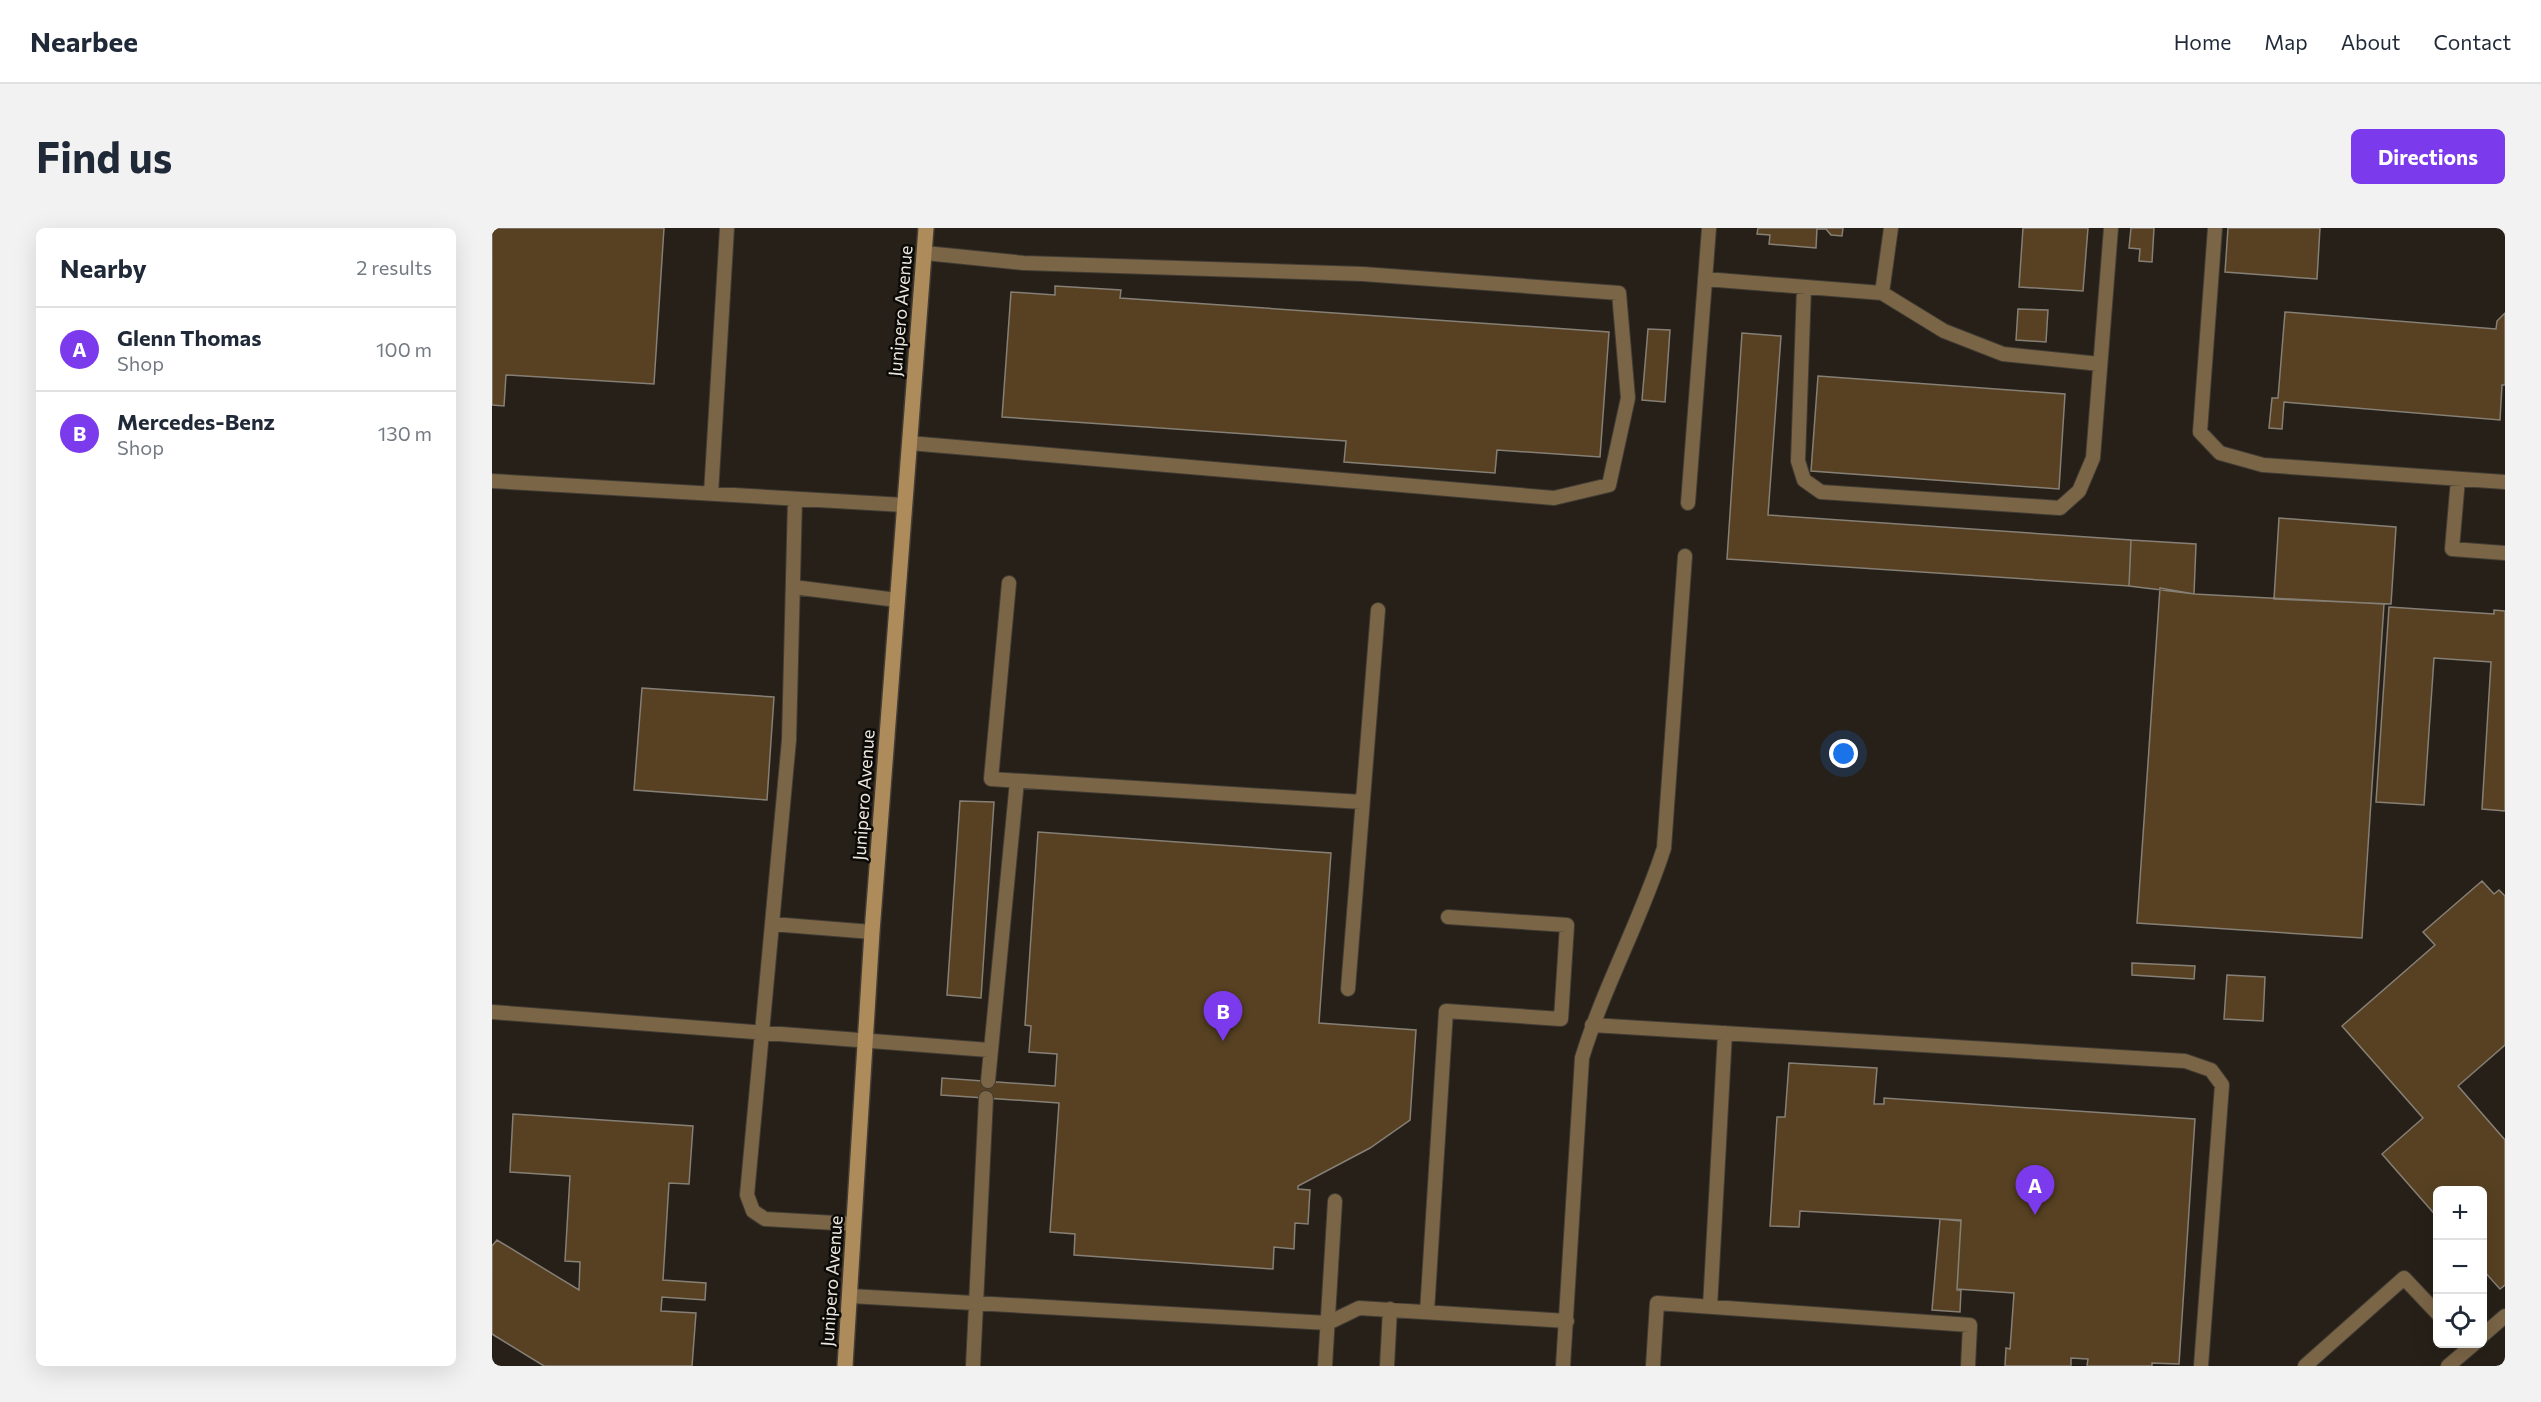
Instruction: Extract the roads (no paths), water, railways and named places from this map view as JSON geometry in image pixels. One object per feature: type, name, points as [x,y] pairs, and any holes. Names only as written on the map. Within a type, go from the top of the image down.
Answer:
[{"type":"street","name":"Junipero Avenue","points":[[845,1366],[872,932],[926,228]]},
{"type":"lane","points":[[711,494],[727,228]]},
{"type":"lane","points":[[1688,503],[1709,228]]},
{"type":"lane","points":[[1882,293],[1891,228]]},
{"type":"lane","points":[[1804,287],[1798,461],[1804,480],[1821,492],[2060,508],[2079,491],[2093,458],[2111,228]]},
{"type":"lane","points":[[2215,228],[2200,432],[2220,453],[2263,465],[2505,482]]},
{"type":"lane","points":[[909,443],[1554,498],[1609,485],[1628,398],[1618,293],[1363,274],[1024,262],[925,253]]},
{"type":"lane","points":[[1705,279],[1882,293],[1944,331],[2003,354],[2100,364]]},
{"type":"lane","points":[[2458,479],[2452,549],[2505,553]]},
{"type":"lane","points":[[492,481],[904,505]]},
{"type":"lane","points":[[795,499],[789,740],[747,1195],[753,1211],[765,1219],[854,1224]]},
{"type":"lane","points":[[1563,1366],[1582,1058],[1592,1025],[1654,879],[1664,848],[1685,556]]},
{"type":"lane","points":[[1009,583],[991,779],[1362,802]]},
{"type":"lane","points":[[793,587],[897,600]]},
{"type":"lane","points":[[1348,989],[1377,609]]},
{"type":"lane","points":[[988,1081],[989,1050],[1017,781]]},
{"type":"lane","points":[[1427,1312],[1446,1011],[1561,1019],[1567,925],[1448,917]]},
{"type":"lane","points":[[772,924],[872,932]]},
{"type":"lane","points":[[492,1012],[866,1038],[989,1050]]},
{"type":"lane","points":[[1592,1025],[2185,1061],[2211,1070],[2222,1085],[2201,1366]]},
{"type":"lane","points":[[1710,1307],[1725,1033]]},
{"type":"lane","points":[[973,1366],[986,1098]]},
{"type":"lane","points":[[1325,1366],[1335,1201]]},
{"type":"lane","points":[[2305,1366],[2404,1278],[2433,1309]]},
{"type":"lane","points":[[850,1296],[1328,1323],[1359,1308],[1566,1321]]},
{"type":"lane","points":[[1653,1366],[1657,1303],[1970,1325],[1968,1366]]},
{"type":"lane","points":[[1387,1366],[1390,1309]]},
{"type":"lane","points":[[2487,1332],[2505,1316]]},
{"type":"lane","points":[[2448,1366],[2466,1348]]},
{"type":"place","name":"Mercedes-Benz","points":[[1223,1041]]},
{"type":"place","name":"Glenn Thomas","points":[[2035,1215]]}]
